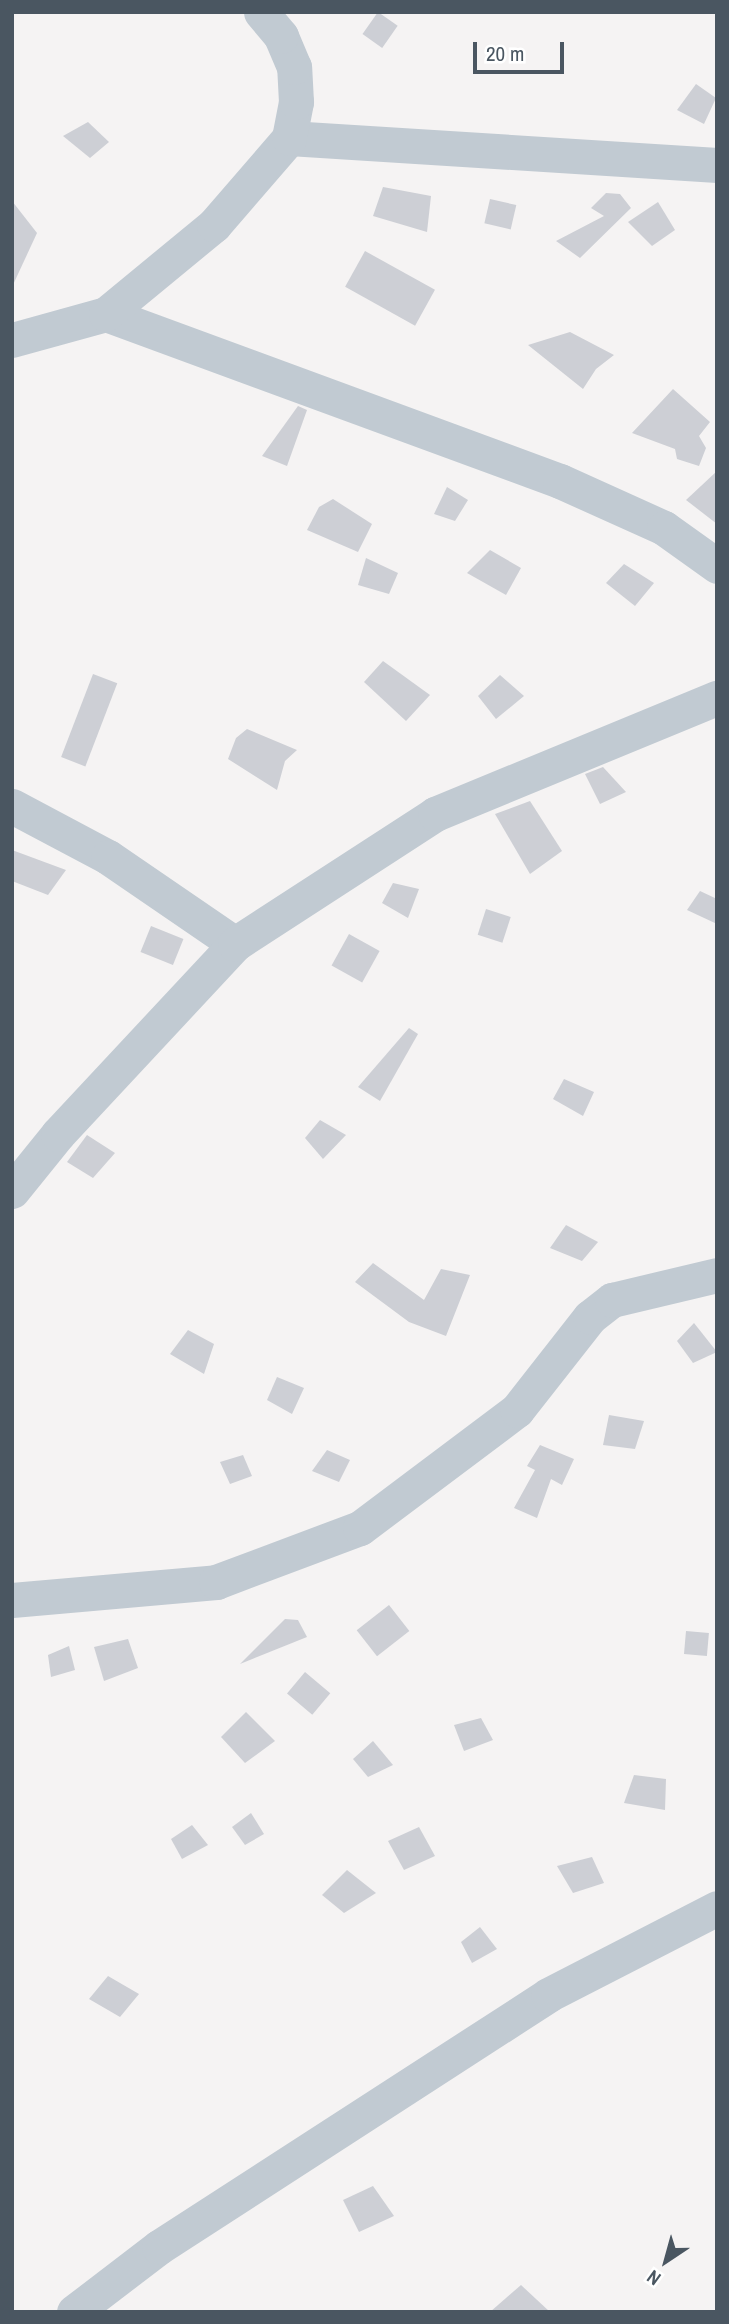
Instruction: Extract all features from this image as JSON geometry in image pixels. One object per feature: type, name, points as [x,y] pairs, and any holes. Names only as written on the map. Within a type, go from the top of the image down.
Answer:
[{"type":"street","points":[[12,340],[106,314],[214,225],[289,138],[296,102],[294,67],[281,37],[261,12]]},
{"type":"street","points":[[289,138],[717,165]]},
{"type":"street","points":[[106,314],[560,481],[664,527],[717,566]]},
{"type":"street","points":[[12,1191],[58,1134],[235,944],[435,814],[717,698]]},
{"type":"street","points":[[12,806],[108,857],[235,944]]},
{"type":"street","points":[[12,1600],[216,1582],[360,1528],[517,1410],[590,1317],[612,1300],[717,1275]]},
{"type":"street","points":[[74,2312],[159,2247],[548,1995],[717,1908]]},
{"type":"building","points":[[378,12],[398,26],[382,48],[363,34]]},
{"type":"building","points":[[696,84],[716,98],[704,124],[677,110]]},
{"type":"building","points":[[88,122],[109,142],[90,158],[63,136]]},
{"type":"building","points":[[383,187],[431,196],[427,232],[373,216]]},
{"type":"building","points":[[606,193],[620,194],[631,208],[580,258],[556,241],[604,216],[591,208]]},
{"type":"building","points":[[490,199],[516,205],[511,229],[484,223]]},
{"type":"building","points":[[12,201],[37,233],[12,287]]},
{"type":"building","points":[[658,202],[675,230],[652,246],[628,222]]},
{"type":"building","points":[[365,251],[435,290],[415,326],[345,287]]},
{"type":"building","points":[[570,332],[614,355],[596,369],[583,389],[528,345]]},
{"type":"building","points":[[673,389],[710,422],[699,436],[706,448],[699,466],[677,459],[675,449],[632,433]]},
{"type":"building","points":[[298,406],[307,410],[287,466],[262,456]]},
{"type":"building","points":[[717,471],[717,524],[686,500]]},
{"type":"building","points":[[447,487],[468,500],[455,521],[434,514]]},
{"type":"building","points":[[333,499],[372,524],[358,552],[307,530],[319,507]]},
{"type":"building","points":[[490,550],[521,568],[506,595],[467,573]]},
{"type":"building","points":[[366,558],[398,573],[389,594],[358,585]]},
{"type":"building","points":[[624,564],[654,583],[635,606],[606,583]]},
{"type":"building","points":[[383,661],[430,695],[406,721],[364,682]]},
{"type":"building","points":[[93,674],[117,683],[85,766],[61,757]]},
{"type":"building","points":[[500,675],[524,696],[496,719],[478,696]]},
{"type":"building","points":[[247,729],[297,750],[285,761],[277,790],[228,759],[236,738]]},
{"type":"building","points":[[603,767],[626,792],[600,804],[585,774]]},
{"type":"building","points":[[530,801],[562,851],[530,874],[495,814]]},
{"type":"building","points":[[12,850],[66,870],[48,895],[12,881]]},
{"type":"building","points":[[393,883],[419,889],[408,918],[382,903]]},
{"type":"building","points":[[700,891],[717,899],[717,924],[687,910]]},
{"type":"building","points":[[486,909],[511,917],[502,943],[478,935]]},
{"type":"building","points":[[151,926],[183,939],[173,965],[141,952]]},
{"type":"building","points":[[349,934],[380,951],[362,982],[332,965]]},
{"type":"building","points":[[409,1028],[418,1034],[380,1101],[358,1087]]},
{"type":"building","points":[[564,1079],[594,1092],[583,1116],[553,1099]]},
{"type":"building","points":[[320,1120],[346,1135],[323,1159],[305,1138]]},
{"type":"building","points":[[87,1135],[115,1153],[93,1178],[67,1162]]},
{"type":"building","points":[[566,1225],[598,1242],[582,1261],[550,1248]]},
{"type":"building","points":[[373,1263],[424,1300],[441,1269],[470,1275],[446,1336],[409,1322],[355,1282]]},
{"type":"building","points":[[694,1323],[717,1352],[693,1363],[677,1341]]},
{"type":"building","points":[[188,1330],[214,1344],[204,1374],[170,1354]]},
{"type":"building","points":[[277,1377],[304,1388],[292,1414],[267,1400]]},
{"type":"building","points":[[609,1415],[644,1421],[635,1449],[603,1445]]},
{"type":"building","points":[[540,1445],[574,1459],[562,1485],[551,1479],[537,1518],[514,1508],[535,1470],[527,1466]]},
{"type":"building","points":[[327,1450],[350,1460],[339,1482],[312,1471]]},
{"type":"building","points":[[243,1455],[252,1476],[230,1484],[220,1462]]},
{"type":"building","points":[[389,1605],[409,1631],[377,1656],[357,1630]]},
{"type":"building","points":[[285,1619],[298,1620],[307,1637],[240,1664]]},
{"type":"building","points":[[686,1631],[709,1633],[707,1656],[684,1654]]},
{"type":"building","points":[[128,1639],[138,1668],[104,1681],[94,1647]]},
{"type":"building","points":[[69,1646],[75,1670],[51,1677],[48,1655]]},
{"type":"building","points":[[305,1672],[330,1693],[312,1715],[287,1693]]},
{"type":"building","points":[[246,1712],[275,1741],[245,1763],[221,1737]]},
{"type":"building","points":[[481,1718],[493,1740],[464,1751],[454,1725]]},
{"type":"building","points":[[373,1741],[393,1765],[368,1777],[353,1759]]},
{"type":"building","points":[[634,1775],[666,1779],[665,1810],[624,1803]]},
{"type":"building","points":[[251,1813],[264,1834],[245,1845],[232,1827]]},
{"type":"building","points":[[192,1825],[208,1845],[182,1859],[171,1839]]},
{"type":"building","points":[[419,1827],[435,1856],[404,1870],[388,1841]]},
{"type":"building","points":[[592,1857],[604,1883],[573,1893],[557,1866]]},
{"type":"building","points":[[347,1870],[376,1893],[344,1913],[322,1895]]},
{"type":"building","points":[[480,1927],[497,1949],[472,1963],[461,1942]]},
{"type":"building","points":[[108,1976],[139,1994],[120,2017],[89,1999]]},
{"type":"building","points":[[373,2186],[394,2216],[359,2232],[343,2200]]},
{"type":"building","points":[[521,2285],[550,2312],[490,2312]]}]
